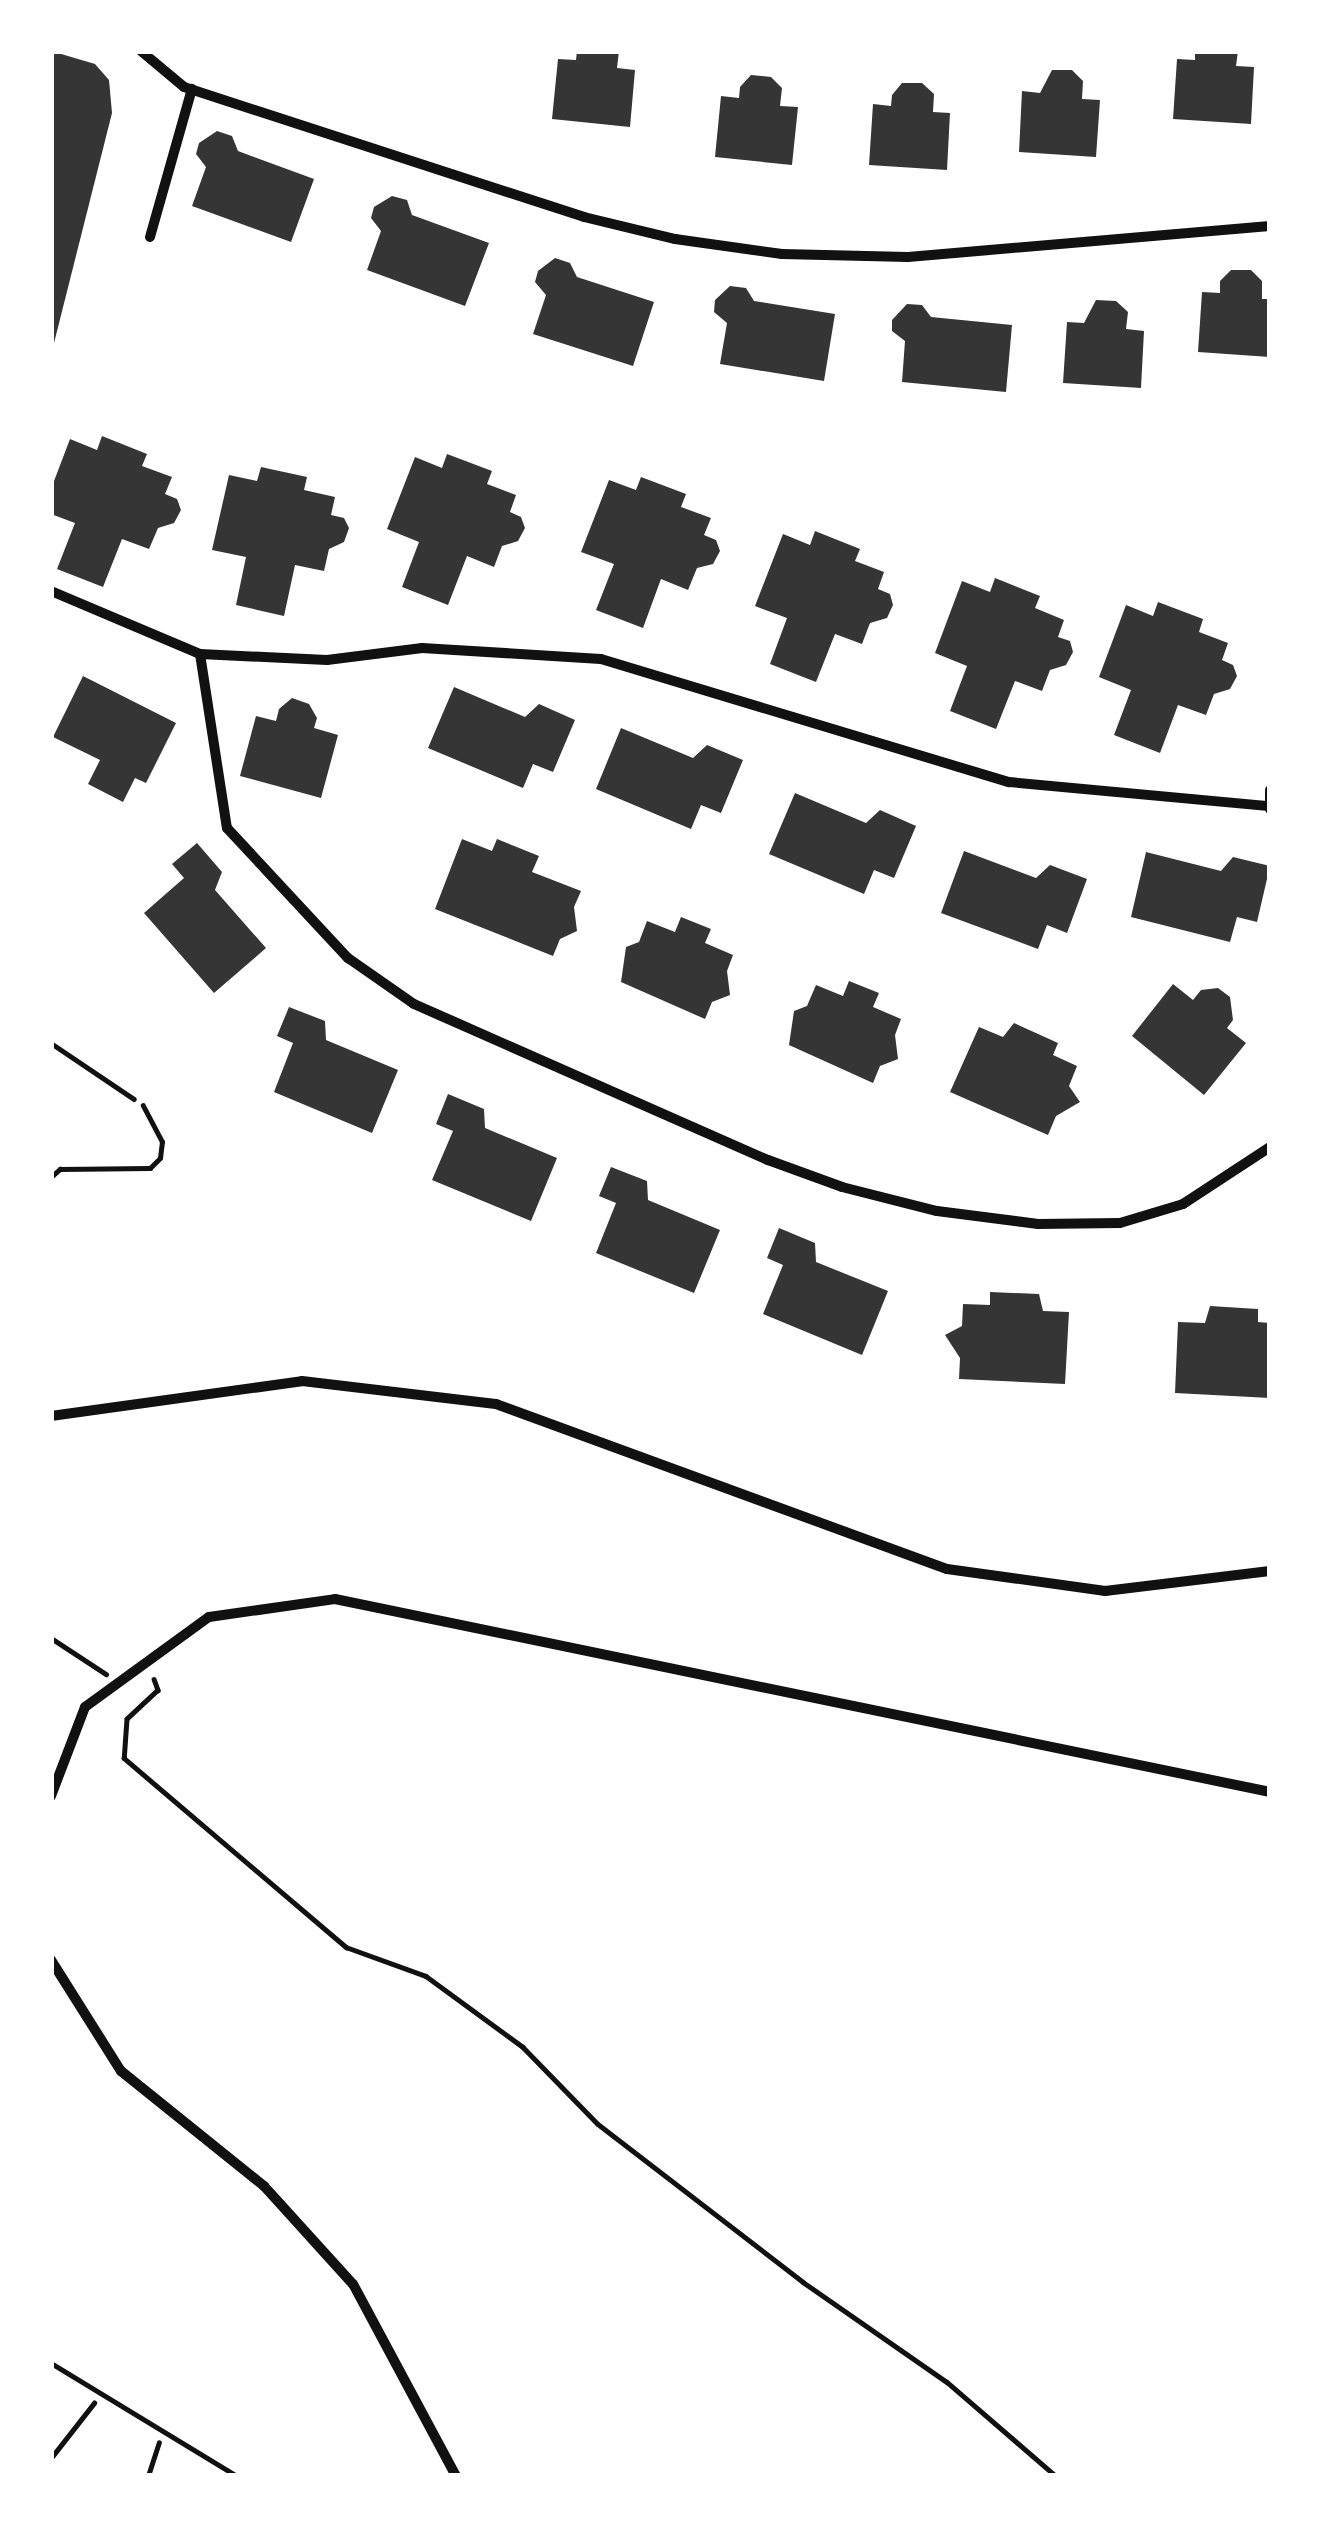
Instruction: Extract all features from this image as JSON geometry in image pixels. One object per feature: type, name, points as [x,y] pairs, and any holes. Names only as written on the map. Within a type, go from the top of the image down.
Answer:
[{"type":"street","points":[[141,51],[192,89],[584,218],[675,239],[782,254],[908,257],[1270,226]]},
{"type":"street","points":[[150,237],[192,89]]},
{"type":"street","points":[[51,591],[200,654],[327,660],[422,649],[601,659],[1009,782],[1270,807],[1270,790]]},
{"type":"street","points":[[200,654],[227,828],[348,958],[414,1004],[768,1160],[842,1187],[937,1211],[1038,1224],[1120,1223],[1183,1204],[1270,1147]]},
{"type":"street","points":[[51,1416],[302,1382],[496,1403],[947,1569],[1105,1591],[1270,1570]]},
{"type":"street","points":[[51,1796],[86,1707],[209,1617],[335,1599],[1270,1792]]},
{"type":"street","points":[[51,1960],[122,2071],[264,2186],[353,2284],[457,2476]]},
{"type":"lane","points":[[51,1177],[60,1169],[150,1168],[160,1158],[162,1142],[143,1106]]},
{"type":"lane","points":[[51,2363],[237,2476]]},
{"type":"path","points":[[51,1043],[143,1106]]},
{"type":"path","points":[[51,1638],[118,1684]]},
{"type":"path","points":[[148,1662],[158,1690],[127,1719],[124,1758],[346,1947],[426,1976],[503,2033],[598,2124],[803,2282],[947,2381],[1056,2476]]},
{"type":"path","points":[[51,2458],[101,2394]]},
{"type":"path","points":[[148,2476],[162,2432]]},
{"type":"building","points":[[51,51],[95,64],[109,80],[112,113],[53,347]]},
{"type":"building","points":[[577,51],[619,51],[617,68],[635,70],[630,127],[552,119],[558,59],[576,60]]},
{"type":"building","points":[[1195,51],[1238,51],[1236,66],[1254,67],[1251,124],[1173,119],[1177,59],[1195,60]]},
{"type":"building","points":[[1052,70],[1072,70],[1083,81],[1082,99],[1100,100],[1096,157],[1019,152],[1022,91],[1040,93]]},
{"type":"building","points":[[751,75],[771,77],[782,88],[780,106],[798,107],[792,165],[715,157],[721,96],[739,98],[740,87]]},
{"type":"building","points":[[902,83],[922,83],[934,94],[933,112],[950,113],[947,170],[869,165],[873,104],[891,106],[892,95]]},
{"type":"building","points":[[217,131],[232,136],[238,151],[314,179],[291,242],[192,206],[206,167],[196,154],[199,143]]},
{"type":"building","points":[[392,196],[407,200],[412,215],[489,243],[465,306],[367,270],[381,231],[371,218],[374,207]]},
{"type":"building","points":[[555,258],[570,263],[577,277],[654,302],[633,366],[533,334],[546,295],[535,282],[538,271]]},
{"type":"building","points":[[1231,270],[1251,270],[1262,281],[1262,299],[1270,299],[1270,357],[1198,352],[1202,292],[1220,293],[1220,281]]},
{"type":"building","points":[[730,286],[746,288],[754,301],[835,314],[824,381],[720,364],[727,323],[714,312],[715,300]]},
{"type":"building","points":[[1096,300],[1116,301],[1128,312],[1126,329],[1144,331],[1141,388],[1063,383],[1067,322],[1084,323]]},
{"type":"building","points":[[907,304],[922,305],[931,317],[1012,325],[1006,392],[902,382],[905,341],[892,331],[892,320]]},
{"type":"building","points":[[102,436],[147,454],[142,466],[172,477],[165,494],[177,499],[181,510],[174,523],[158,528],[149,549],[122,539],[103,587],[57,569],[75,523],[51,514],[51,489],[70,439],[97,450]]},
{"type":"building","points":[[447,454],[492,471],[487,484],[516,495],[510,512],[521,517],[525,528],[518,541],[502,546],[494,567],[467,556],[448,605],[402,587],[419,542],[387,529],[415,457],[442,468]]},
{"type":"building","points":[[261,467],[307,477],[304,490],[335,497],[331,515],[344,518],[349,528],[344,542],[329,549],[324,571],[295,565],[284,616],[236,605],[246,557],[212,550],[229,475],[257,481]]},
{"type":"building","points":[[641,477],[686,494],[681,507],[711,518],[704,535],[716,540],[720,551],[713,564],[697,568],[688,590],[661,579],[643,628],[596,610],[614,564],[581,552],[609,480],[636,490]]},
{"type":"building","points":[[815,531],[860,549],[855,561],[884,572],[878,589],[890,594],[893,605],[887,618],[870,623],[862,644],[835,634],[816,682],[770,664],[787,618],[755,606],[783,534],[810,545]]},
{"type":"building","points":[[995,578],[1040,596],[1035,608],[1064,620],[1058,637],[1070,641],[1073,652],[1066,665],[1050,670],[1042,691],[1015,681],[996,729],[950,711],[967,666],[935,653],[962,581],[990,592]]},
{"type":"building","points":[[1158,602],[1203,619],[1199,632],[1228,643],[1222,660],[1233,665],[1237,676],[1230,689],[1214,694],[1206,715],[1178,705],[1160,753],[1114,735],[1131,690],[1099,677],[1126,605],[1153,616]]},
{"type":"building","points":[[83,676],[176,723],[146,783],[135,778],[123,802],[88,784],[100,760],[53,737]]},
{"type":"building","points":[[454,687],[525,717],[539,704],[575,720],[553,772],[533,764],[523,788],[428,748]]},
{"type":"building","points":[[292,698],[309,704],[317,718],[314,728],[338,735],[321,798],[240,776],[256,716],[276,721],[279,709]]},
{"type":"building","points":[[621,728],[693,758],[707,745],[743,760],[721,813],[701,805],[691,829],[596,789]]},
{"type":"building","points":[[795,793],[866,823],[880,810],[916,826],[894,878],[874,870],[864,894],[769,854]]},
{"type":"building","points":[[462,839],[492,851],[497,839],[539,856],[532,872],[581,891],[574,907],[577,931],[560,939],[553,956],[435,909]]},
{"type":"building","points":[[197,843],[222,872],[215,890],[266,948],[214,993],[144,913],[184,878],[172,864]]},
{"type":"building","points":[[964,851],[1036,878],[1050,865],[1087,879],[1067,933],[1047,925],[1038,949],[941,913]]},
{"type":"building","points":[[1146,852],[1221,871],[1233,857],[1270,866],[1257,922],[1237,917],[1230,942],[1131,917]]},
{"type":"building","points":[[681,917],[711,929],[705,943],[733,955],[727,971],[730,995],[712,1002],[705,1019],[621,982],[626,947],[639,942],[647,921],[675,932]]},
{"type":"building","points":[[849,981],[879,993],[873,1007],[901,1019],[895,1035],[898,1059],[880,1066],[873,1083],[789,1045],[794,1011],[807,1006],[816,985],[843,996]]},
{"type":"building","points":[[1173,984],[1193,1000],[1201,990],[1218,988],[1230,997],[1233,1020],[1227,1028],[1246,1043],[1204,1095],[1132,1036]]},
{"type":"building","points":[[289,1007],[325,1021],[326,1040],[398,1070],[372,1133],[274,1092],[293,1043],[277,1036]]},
{"type":"building","points":[[1014,1023],[1058,1043],[1053,1055],[1077,1066],[1069,1086],[1080,1102],[1056,1116],[1048,1135],[950,1092],[979,1027],[1003,1037]]},
{"type":"building","points":[[448,1094],[484,1109],[485,1128],[557,1158],[531,1221],[432,1180],[453,1131],[436,1124]]},
{"type":"building","points":[[611,1167],[647,1181],[648,1200],[720,1230],[694,1293],[596,1253],[616,1203],[599,1196]]},
{"type":"building","points":[[779,1228],[815,1243],[816,1262],[888,1291],[862,1355],[763,1314],[783,1265],[767,1258]]},
{"type":"building","points":[[990,1292],[1039,1294],[1043,1311],[1069,1312],[1065,1384],[959,1379],[960,1358],[945,1335],[962,1326],[963,1304],[990,1305]]},
{"type":"building","points":[[1210,1306],[1258,1309],[1258,1322],[1270,1323],[1270,1398],[1175,1393],[1178,1322],[1205,1323]]}]
